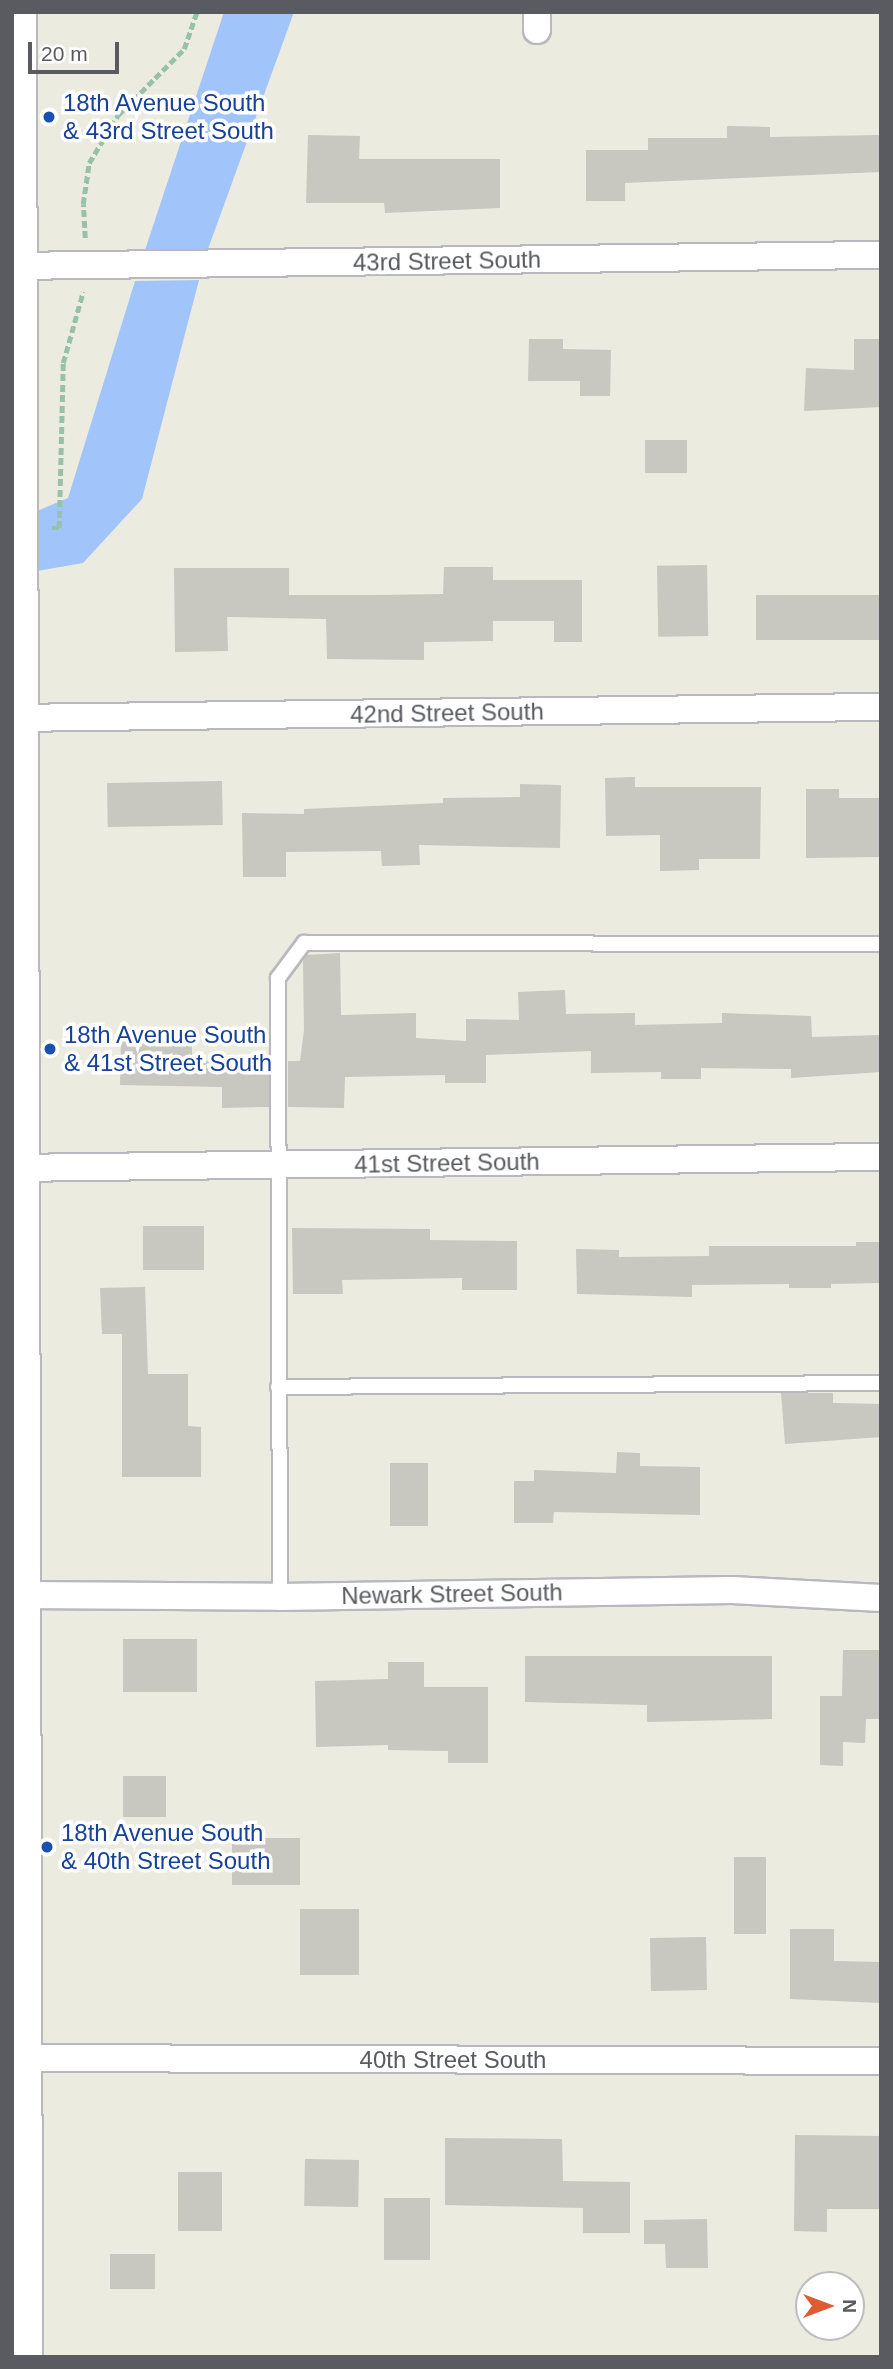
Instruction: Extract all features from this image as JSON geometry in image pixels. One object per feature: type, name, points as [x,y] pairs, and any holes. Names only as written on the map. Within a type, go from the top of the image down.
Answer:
[{"type":"street","points":[[19,12],[16,48],[16,1168],[23,1595],[18,1843],[26,2058],[21,2340]]},
{"type":"street","name":"43rd Street South","points":[[16,266],[881,255]]},
{"type":"street","name":"42nd Street South","points":[[16,718],[881,707]]},
{"type":"street","name":"41st Street South","points":[[16,1168],[881,1157]]},
{"type":"street","name":"Newark Street South","points":[[23,1595],[280,1597],[732,1590],[881,1598]]},
{"type":"street","name":"40th Street South","points":[[26,2058],[881,2061]]},
{"type":"lane","points":[[280,1597],[276,1165],[278,978],[304,943],[881,944]]},
{"type":"lane","points":[[278,1387],[881,1383]]},
{"type":"water","points":[[224,12],[294,12],[208,249],[145,250]]},
{"type":"water","points":[[199,280],[142,499],[83,563],[37,571],[37,511],[68,498],[135,281]]},
{"type":"building","points":[[727,126],[770,127],[770,137],[881,135],[881,172],[625,183],[625,201],[586,201],[586,150],[648,150],[648,138],[727,138]]},
{"type":"building","points":[[308,135],[360,136],[359,159],[500,159],[500,208],[385,213],[384,203],[306,203]]},
{"type":"building","points":[[529,339],[563,339],[563,349],[611,350],[610,396],[580,396],[580,381],[528,381]]},
{"type":"building","points":[[854,339],[881,339],[881,407],[804,411],[806,368],[854,370]]},
{"type":"building","points":[[645,440],[687,440],[687,473],[645,473]]},
{"type":"building","points":[[707,565],[708,636],[658,637],[657,566]]},
{"type":"building","points":[[444,567],[493,567],[493,580],[582,580],[582,642],[554,642],[554,621],[493,621],[493,641],[424,642],[424,660],[327,659],[326,619],[227,617],[228,651],[175,652],[174,568],[289,568],[289,595],[380,595],[443,594]]},
{"type":"building","points":[[756,595],[881,595],[881,640],[756,640]]},
{"type":"building","points":[[635,777],[635,787],[761,787],[760,859],[699,859],[699,870],[660,871],[660,835],[606,836],[605,778]]},
{"type":"building","points":[[222,781],[223,825],[108,827],[107,783]]},
{"type":"building","points":[[520,784],[561,785],[560,848],[419,845],[420,865],[382,866],[381,851],[286,852],[286,877],[243,877],[242,813],[304,814],[304,809],[443,803],[443,798],[520,797]]},
{"type":"building","points":[[806,789],[839,789],[839,798],[881,798],[881,857],[806,858]]},
{"type":"building","points":[[340,953],[341,1015],[416,1013],[416,1038],[466,1041],[466,1019],[519,1020],[518,992],[565,990],[566,1014],[635,1013],[635,1025],[722,1023],[722,1013],[811,1016],[812,1037],[881,1035],[881,1072],[791,1078],[791,1069],[701,1068],[701,1079],[661,1079],[661,1072],[591,1073],[591,1051],[486,1055],[486,1083],[445,1083],[445,1075],[345,1077],[344,1108],[288,1107],[288,1061],[300,1061],[304,1030],[303,961],[307,955]]},
{"type":"building","points":[[121,1040],[192,1041],[192,1061],[269,1061],[269,1107],[222,1108],[222,1087],[120,1085]]},
{"type":"building","points":[[143,1226],[204,1226],[204,1270],[143,1270]]},
{"type":"building","points":[[292,1228],[430,1229],[430,1240],[517,1241],[517,1290],[462,1290],[462,1278],[342,1280],[343,1294],[293,1294]]},
{"type":"building","points":[[856,1242],[881,1242],[881,1283],[831,1284],[831,1288],[789,1288],[789,1284],[692,1285],[692,1297],[577,1294],[576,1249],[619,1250],[619,1257],[709,1256],[709,1246],[856,1246]]},
{"type":"building","points":[[145,1287],[148,1374],[188,1374],[188,1426],[201,1427],[201,1477],[122,1477],[122,1334],[102,1334],[100,1288]]},
{"type":"building","points":[[781,1393],[833,1393],[833,1403],[881,1404],[881,1437],[785,1444]]},
{"type":"building","points":[[617,1452],[640,1453],[640,1466],[700,1467],[700,1515],[554,1512],[553,1523],[514,1523],[514,1481],[534,1481],[534,1470],[616,1473]]},
{"type":"building","points":[[390,1463],[428,1463],[428,1526],[390,1526]]},
{"type":"building","points":[[123,1639],[197,1639],[197,1692],[123,1692]]},
{"type":"building","points":[[843,1650],[881,1650],[881,1719],[866,1719],[865,1743],[843,1742],[843,1766],[820,1765],[820,1696],[842,1696]]},
{"type":"building","points":[[525,1656],[772,1656],[772,1719],[647,1722],[647,1705],[525,1702]]},
{"type":"building","points":[[388,1662],[424,1662],[424,1687],[488,1687],[488,1763],[448,1763],[448,1751],[388,1750],[388,1745],[316,1747],[315,1681],[388,1679]]},
{"type":"building","points":[[123,1776],[166,1776],[166,1817],[123,1817]]},
{"type":"building","points":[[232,1838],[300,1838],[300,1885],[232,1885]]},
{"type":"building","points":[[734,1857],[766,1857],[766,1934],[734,1934]]},
{"type":"building","points":[[300,1909],[359,1909],[359,1975],[300,1975]]},
{"type":"building","points":[[790,1929],[834,1929],[834,1961],[881,1962],[881,2003],[790,1999]]},
{"type":"building","points":[[706,1937],[707,1990],[651,1991],[650,1938]]},
{"type":"building","points":[[795,2135],[881,2136],[881,2209],[827,2209],[827,2232],[794,2231]]},
{"type":"building","points":[[445,2138],[562,2139],[563,2181],[630,2182],[630,2233],[583,2233],[583,2208],[445,2205]]},
{"type":"building","points":[[305,2159],[359,2160],[358,2207],[304,2206]]},
{"type":"building","points":[[178,2172],[222,2172],[222,2231],[178,2231]]},
{"type":"building","points":[[384,2198],[430,2198],[430,2260],[384,2260]]},
{"type":"building","points":[[707,2219],[708,2268],[666,2268],[665,2244],[644,2244],[644,2220]]},
{"type":"building","points":[[110,2254],[155,2254],[155,2289],[110,2289]]},
{"type":"place","name":"18th Avenue South & 43rd Street South","points":[[49,117]]},
{"type":"place","name":"18th Avenue South & 41st Street South","points":[[50,1049]]},
{"type":"place","name":"18th Avenue South & 40th Street South","points":[[47,1847]]}]
